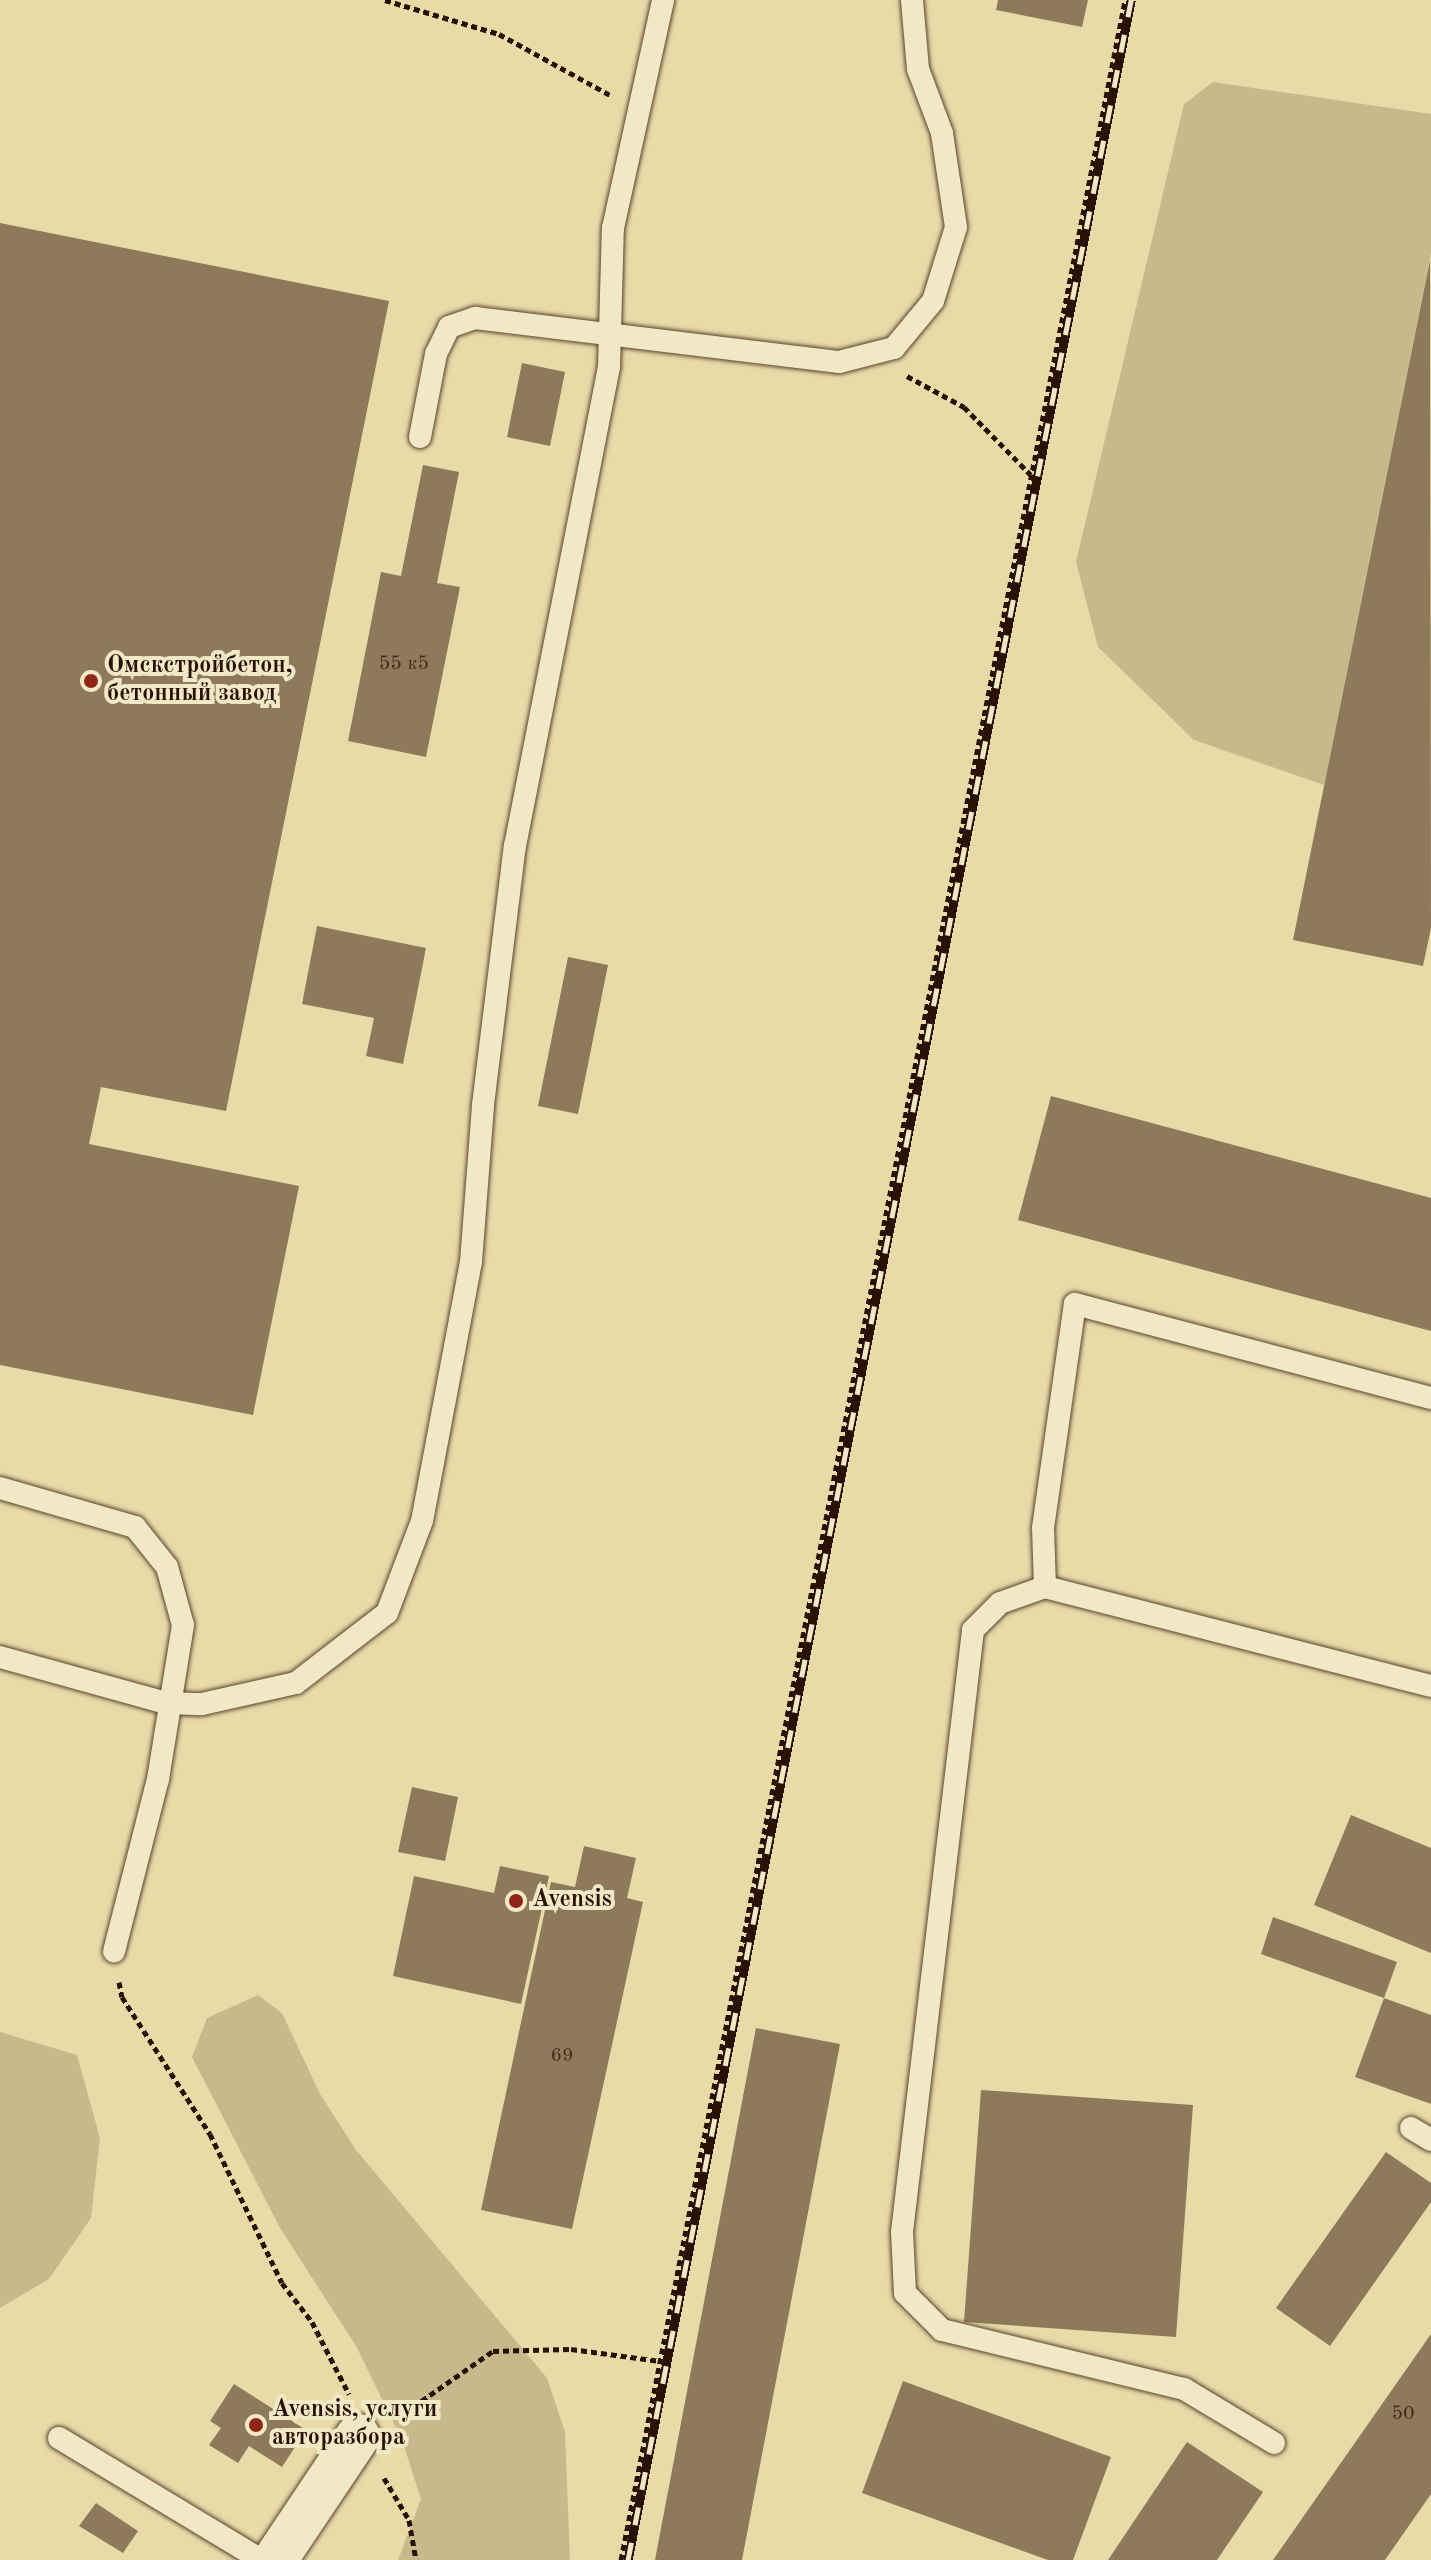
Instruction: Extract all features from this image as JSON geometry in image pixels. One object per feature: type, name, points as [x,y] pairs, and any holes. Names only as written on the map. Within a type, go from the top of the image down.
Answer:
[{"type":"street","points":[[275,2560],[358,2436]]},
{"type":"lane","points":[[0,1657],[166,1703],[202,1704],[296,1683],[387,1613],[422,1521],[471,1262],[483,1105],[515,846],[610,338],[613,228],[663,0]]},
{"type":"lane","points":[[420,437],[436,354],[449,327],[475,318],[610,338],[839,362],[894,348],[933,301],[956,227],[942,133],[918,69],[912,0]]},
{"type":"lane","points":[[1045,1587],[1043,1528],[1075,1304],[1431,1398]]},
{"type":"lane","points":[[0,1488],[135,1527],[167,1567],[183,1625],[166,1703],[158,1779],[114,1951]]},
{"type":"lane","points":[[1274,2443],[1184,2389],[942,2330],[905,2293],[902,2232],[973,1630],[1000,1603],[1045,1587],[1431,1686]]},
{"type":"lane","points":[[1411,2128],[1431,2140]]},
{"type":"lane","points":[[59,2438],[261,2560]]},
{"type":"path","points":[[385,0],[499,34],[639,111]]},
{"type":"path","points":[[621,2560],[1125,0]]},
{"type":"path","points":[[839,362],[906,376],[964,407],[1031,475]]},
{"type":"path","points":[[114,1951],[122,1997],[210,2134],[282,2283],[347,2383],[358,2436],[409,2520],[416,2560]]},
{"type":"path","points":[[358,2436],[442,2392],[470,2362],[493,2351],[571,2349],[660,2361]]},
{"type":"shaded area","points":[[1213,82],[1431,114],[1431,253],[1324,785],[1194,740],[1098,647],[1076,562],[1184,104]]},
{"type":"shaded area","points":[[258,1995],[282,2013],[320,2094],[356,2150],[547,2378],[565,2432],[570,2560],[398,2560],[421,2499],[402,2440],[356,2346],[280,2228],[192,2057],[207,2018]]},
{"type":"shaded area","points":[[0,2032],[77,2055],[100,2138],[91,2218],[49,2279],[0,2308]]},
{"type":"building","points":[[998,0],[1088,0],[1082,27],[996,10]]},
{"type":"building","name":"Омскстройбетон, бетонный завод","points":[[0,223],[389,301],[226,1111],[101,1087],[89,1144],[299,1186],[253,1415],[0,1365]]},
{"type":"building","points":[[1430,260],[1431,928],[1423,966],[1293,940]]},
{"type":"building","points":[[522,363],[565,372],[550,446],[507,437]]},
{"type":"building","points":[[423,465],[459,472],[437,583],[460,587],[426,757],[348,741],[381,572],[401,576]]},
{"type":"building","points":[[317,926],[426,948],[403,1064],[366,1056],[374,1018],[302,1004]]},
{"type":"building","points":[[568,957],[608,965],[578,1114],[538,1106]]},
{"type":"building","points":[[1051,1096],[1431,1198],[1431,1331],[1018,1220]]},
{"type":"building","points":[[412,1787],[458,1797],[445,1861],[398,1852]]},
{"type":"building","points":[[1351,1815],[1431,1848],[1431,1953],[1314,1905]]},
{"type":"building","points":[[584,1846],[636,1858],[627,1898],[643,1902],[572,2229],[481,2210],[551,1882],[575,1887]]},
{"type":"building","points":[[500,1866],[549,1876],[521,2004],[393,1976],[414,1876],[494,1893]]},
{"type":"building","points":[[1273,1917],[1397,1962],[1384,1998],[1261,1954]]},
{"type":"building","points":[[1384,1998],[1431,2015],[1431,2104],[1355,2077]]},
{"type":"building","points":[[756,2028],[840,2044],[742,2560],[655,2560]]},
{"type":"building","points":[[981,2090],[1193,2105],[1176,2337],[964,2322]]},
{"type":"building","points":[[1386,2152],[1431,2183],[1431,2202],[1330,2346],[1276,2308]]},
{"type":"building","points":[[1431,2334],[1431,2494],[1385,2560],[1273,2560]]},
{"type":"building","points":[[903,2381],[1111,2457],[1073,2560],[1048,2560],[862,2493]]},
{"type":"building","name":"Avensis, услуги авторазбора","points":[[234,2384],[306,2430],[282,2467],[249,2446],[238,2463],[209,2445],[221,2428],[210,2421]]},
{"type":"building","points":[[1187,2442],[1263,2492],[1217,2560],[1108,2560]]},
{"type":"building","points":[[96,2503],[138,2531],[123,2553],[79,2526]]},
{"type":"railway","points":[[628,2560],[1131,0]]},
{"type":"place","name":"Омскстройбетон, бетонный завод","points":[[91,681]]},
{"type":"place","name":"Avensis","points":[[516,1901]]},
{"type":"place","name":"Avensis, услуги авторазбора","points":[[256,2425]]}]
